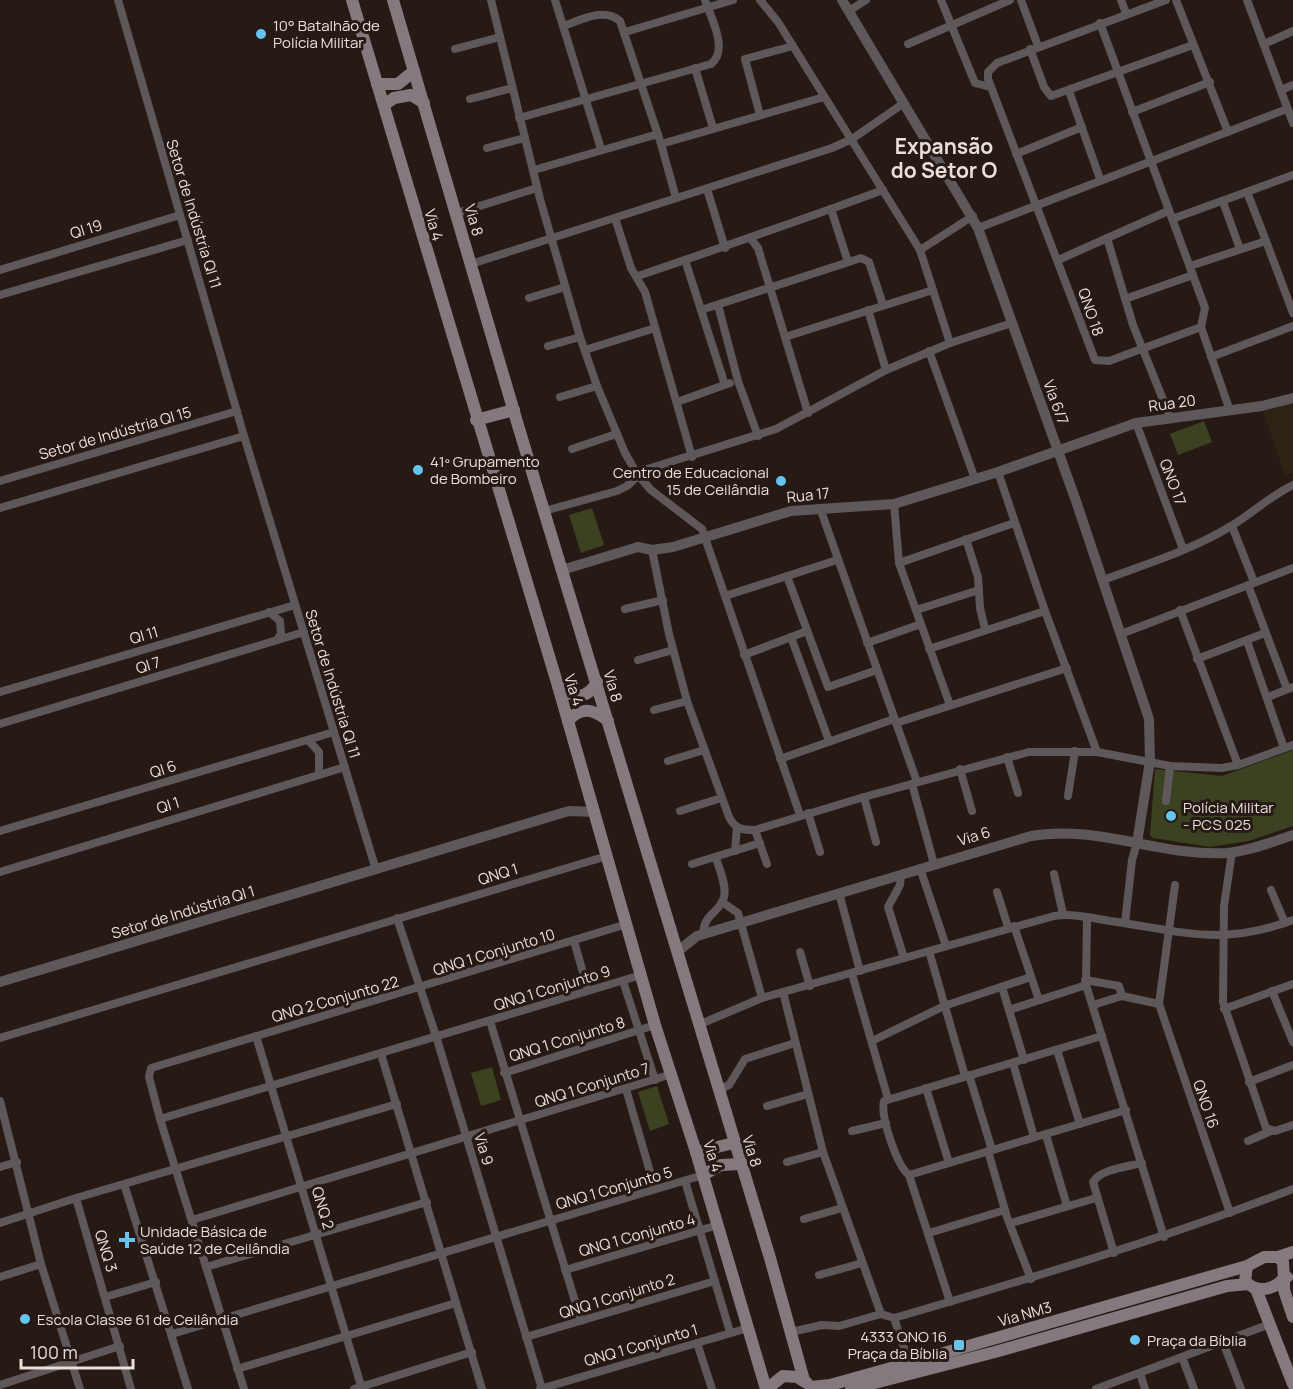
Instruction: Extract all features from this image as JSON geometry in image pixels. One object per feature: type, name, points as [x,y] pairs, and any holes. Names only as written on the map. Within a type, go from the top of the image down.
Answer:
[{"type":"main road","name":"Via 4","points":[[352,0],[476,420],[558,686],[655,1025],[672,1074],[767,1389]]},
{"type":"main road","name":"Via 8","points":[[393,0],[698,1025],[809,1385]]},
{"type":"main road","points":[[377,84],[398,84],[414,71]]},
{"type":"main road","points":[[384,105],[394,98],[411,95],[424,103]]},
{"type":"main road","points":[[476,420],[514,410]]},
{"type":"main road","points":[[558,686],[570,696],[582,696],[588,693],[597,682]]},
{"type":"main road","points":[[568,721],[573,714],[587,710],[595,712],[608,721]]},
{"type":"main road","points":[[696,1152],[734,1143]]},
{"type":"main road","points":[[703,1175],[721,1165],[740,1164]]},
{"type":"main road","points":[[1293,1252],[1278,1257],[1264,1257],[1247,1266],[1244,1278],[1252,1286],[1270,1324],[1293,1384]]},
{"type":"main road","points":[[1278,1257],[1285,1266],[1288,1276],[1284,1290],[1293,1316]]},
{"type":"main road","name":"Via NM3","points":[[767,1389],[783,1376],[797,1377],[809,1385],[830,1385],[1247,1266]]},
{"type":"main road","points":[[1252,1286],[1272,1288],[1288,1276]]},
{"type":"main road","name":"Via NM3","points":[[851,1389],[995,1352],[1227,1286],[1252,1286]]},
{"type":"street","name":"Setor de Indústria QI 11","points":[[118,0],[244,436],[376,870]]},
{"type":"street","points":[[491,0],[537,188],[580,337],[597,386],[616,434],[637,474],[651,490],[698,525],[705,537],[780,759],[820,852]]},
{"type":"street","points":[[555,0],[602,149]]},
{"type":"street","points":[[625,32],[706,4],[733,0]]},
{"type":"street","points":[[760,0],[852,139],[920,250],[950,344]]},
{"type":"street","name":"Via 6/7","points":[[842,0],[973,216],[1103,580],[1149,719],[1150,761],[1137,843]]},
{"type":"street","points":[[849,11],[866,0]]},
{"type":"street","name":"QNO 18","points":[[941,0],[975,83],[990,87],[1095,360],[1109,361],[1201,327]]},
{"type":"street","points":[[908,44],[951,23],[1010,0]]},
{"type":"street","points":[[1021,0],[1047,93],[1051,96],[1193,45]]},
{"type":"street","points":[[1121,0],[1126,13]]},
{"type":"street","points":[[990,87],[988,72],[992,66],[1034,47],[1166,0]]},
{"type":"street","points":[[1176,0],[1228,132]]},
{"type":"street","points":[[1247,0],[1293,123]]},
{"type":"street","points":[[519,118],[711,64],[719,54],[720,46],[706,4]]},
{"type":"street","points":[[563,26],[597,15],[608,14],[620,21],[662,144],[676,198]]},
{"type":"street","points":[[1100,23],[1205,308],[1201,327],[1230,411]]},
{"type":"street","points":[[1264,44],[1293,32]]},
{"type":"street","points":[[455,49],[500,37]]},
{"type":"street","points":[[760,115],[745,59],[792,46]]},
{"type":"street","points":[[695,68],[713,128]]},
{"type":"street","points":[[1132,112],[1210,82]]},
{"type":"street","points":[[1281,90],[1293,85]]},
{"type":"street","points":[[470,99],[512,88]]},
{"type":"street","points":[[1069,91],[1100,179]]},
{"type":"street","points":[[662,144],[824,97]]},
{"type":"street","points":[[471,264],[832,148],[852,139],[904,103]]},
{"type":"street","points":[[978,228],[1100,179],[1287,109]]},
{"type":"street","points":[[1016,154],[1082,127]]},
{"type":"street","points":[[534,170],[658,134]]},
{"type":"street","points":[[487,148],[525,138]]},
{"type":"street","points":[[1058,260],[1107,238],[1170,215],[1223,202],[1293,176]]},
{"type":"street","points":[[457,213],[537,188]]},
{"type":"street","points":[[707,189],[725,248]]},
{"type":"street","points":[[638,276],[751,239],[770,229],[883,190]]},
{"type":"street","points":[[1247,192],[1293,313]]},
{"type":"street","points":[[1223,202],[1240,249]]},
{"type":"street","points":[[831,209],[848,262]]},
{"type":"street","name":"QI 19","points":[[0,270],[180,215]]},
{"type":"street","points":[[920,250],[973,216]]},
{"type":"street","points":[[615,218],[631,268],[638,276],[655,328],[692,457]]},
{"type":"street","points":[[1107,238],[1125,299],[1170,417]]},
{"type":"street","points":[[751,239],[758,248],[808,413]]},
{"type":"street","points":[[0,295],[188,240]]},
{"type":"street","points":[[1125,299],[1240,249],[1266,241]]},
{"type":"street","points":[[701,310],[861,258],[869,261],[883,305]]},
{"type":"street","points":[[685,260],[725,385]]},
{"type":"street","points":[[529,298],[566,287]]},
{"type":"street","points":[[785,337],[933,290]]},
{"type":"street","points":[[718,305],[738,381],[758,436]]},
{"type":"street","points":[[868,310],[886,370]]},
{"type":"street","points":[[544,511],[617,490],[627,486],[637,474],[758,436],[808,413],[886,370],[929,351],[1012,323]]},
{"type":"street","points":[[1211,357],[1293,326]]},
{"type":"street","points":[[585,350],[655,328]]},
{"type":"street","points":[[549,346],[580,337]]},
{"type":"street","points":[[929,351],[975,479]]},
{"type":"street","points":[[677,402],[738,381]]},
{"type":"street","points":[[560,397],[597,386]]},
{"type":"street","name":"Rua 20","points":[[1057,450],[1136,423],[1230,411],[1293,398]]},
{"type":"street","name":"Setor de Indústria QI 15","points":[[0,481],[237,411]]},
{"type":"street","name":"QNO 17","points":[[1136,423],[1184,549]]},
{"type":"street","points":[[572,449],[616,434]]},
{"type":"street","points":[[0,508],[244,436]]},
{"type":"street","name":"Rua 17","points":[[562,570],[638,547],[652,550],[705,537],[777,514],[820,508],[894,504],[998,472],[1057,450]]},
{"type":"street","points":[[998,472],[1045,611],[1097,752]]},
{"type":"street","points":[[1103,580],[1184,549],[1232,526],[1259,504],[1293,485]]},
{"type":"street","points":[[894,504],[899,563],[950,705]]},
{"type":"street","points":[[820,508],[895,721],[914,783],[934,864]]},
{"type":"street","points":[[899,563],[1014,523]]},
{"type":"street","points":[[1232,526],[1265,633],[1290,688],[1268,697]]},
{"type":"street","points":[[966,539],[979,590],[985,629]]},
{"type":"street","points":[[652,550],[673,650],[687,701],[721,798],[729,817],[737,827],[755,830],[804,814],[1029,752],[1097,752],[1170,766],[1208,768],[1238,765],[1289,747],[1247,640]]},
{"type":"street","points":[[725,596],[837,560]]},
{"type":"street","points":[[1121,634],[1293,568]]},
{"type":"street","points":[[788,576],[828,687]]},
{"type":"street","points":[[916,610],[979,590]]},
{"type":"street","points":[[625,609],[663,600]]},
{"type":"street","name":"QI 11","points":[[0,692],[295,604]]},
{"type":"street","points":[[1180,610],[1238,765]]},
{"type":"street","points":[[929,649],[1045,611]]},
{"type":"street","points":[[269,612],[280,621],[281,634],[277,640]]},
{"type":"street","points":[[867,643],[921,624]]},
{"type":"street","points":[[744,655],[807,631]]},
{"type":"street","name":"QI 7","points":[[0,724],[303,632]]},
{"type":"street","points":[[1197,659],[1265,633]]},
{"type":"street","points":[[791,637],[829,741]]},
{"type":"street","points":[[638,660],[673,650]]},
{"type":"street","points":[[780,759],[829,741],[1067,668]]},
{"type":"street","points":[[812,695],[877,670]]},
{"type":"street","points":[[654,710],[687,701]]},
{"type":"street","name":"QI 6","points":[[0,831],[334,732]]},
{"type":"street","points":[[308,740],[320,752],[319,775]]},
{"type":"street","points":[[668,761],[704,750]]},
{"type":"street","points":[[1068,796],[1076,751]]},
{"type":"street","points":[[1007,757],[1018,793]]},
{"type":"street","points":[[1166,801],[1170,766]]},
{"type":"street","name":"QI 1","points":[[0,872],[345,767]]},
{"type":"street","points":[[960,770],[972,811]]},
{"type":"street","points":[[569,811],[589,795]]},
{"type":"street","points":[[864,797],[876,842]]},
{"type":"street","points":[[680,811],[721,798]]},
{"type":"street","points":[[376,870],[569,811],[595,812]]},
{"type":"street","points":[[735,852],[737,827]]},
{"type":"street","points":[[755,830],[767,864]]},
{"type":"street","name":"Via 6","points":[[677,952],[700,935],[1017,838],[1048,832],[1203,852],[1232,852],[1293,835]]},
{"type":"street","points":[[692,864],[760,843]]},
{"type":"street","points":[[1125,923],[1132,860],[1137,843]]},
{"type":"street","points":[[1232,852],[1223,937],[1224,1009],[1266,1128],[1271,1131]]},
{"type":"street","name":"QNQ 1","points":[[397,918],[607,856]]},
{"type":"street","points":[[671,932],[700,935],[705,920],[722,902],[725,890],[716,858]]},
{"type":"street","points":[[920,868],[946,946]]},
{"type":"street","name":"Setor de Indústria QI 1","points":[[0,982],[376,870]]},
{"type":"street","points":[[901,874],[900,885],[888,907],[904,958]]},
{"type":"street","points":[[1054,874],[1063,914]]},
{"type":"street","name":"QNO 16","points":[[1175,885],[1159,1004],[1230,1213]]},
{"type":"street","points":[[698,1025],[762,998],[1063,914],[1167,932],[1223,937],[1255,932],[1289,922],[1271,890]]},
{"type":"street","points":[[997,892],[1039,1000]]},
{"type":"street","points":[[839,893],[872,1041],[888,1099]]},
{"type":"street","points":[[722,902],[738,914],[762,998]]},
{"type":"street","points":[[0,1038],[397,918]]},
{"type":"street","name":"Via 9","points":[[397,918],[422,988],[541,1389]]},
{"type":"street","points":[[1087,918],[1086,982],[1164,1237]]},
{"type":"street","points":[[588,990],[574,941],[627,924]]},
{"type":"street","name":"QNQ 1 Conjunto 10","points":[[422,988],[574,941]]},
{"type":"street","points":[[929,951],[990,1151],[1005,1210],[1031,1279]]},
{"type":"street","points":[[800,952],[810,986]]},
{"type":"street","points":[[641,975],[623,981],[655,1080]]},
{"type":"street","points":[[872,1041],[944,1006],[1031,977]]},
{"type":"street","name":"QNQ 1 Conjunto 9","points":[[490,1021],[623,981]]},
{"type":"street","points":[[1009,1010],[1086,982],[1119,986],[1122,996]]},
{"type":"street","points":[[1224,1009],[1293,984]]},
{"type":"street","points":[[1002,987],[1024,1060]]},
{"type":"street","name":"QNQ 2 Conjunto 22","points":[[160,1119],[149,1077],[149,1071],[157,1065],[422,988]]},
{"type":"street","points":[[1272,991],[1293,1042]]},
{"type":"street","points":[[783,992],[823,1152],[881,1314]]},
{"type":"street","points":[[1093,1005],[1122,996],[1159,1004]]},
{"type":"street","points":[[244,1389],[160,1119],[490,1021],[580,1321]]},
{"type":"street","points":[[638,1031],[655,1025]]},
{"type":"street","name":"QNQ 1 Conjunto 8","points":[[504,1072],[638,1031]]},
{"type":"street","name":"QNQ 2","points":[[256,1036],[333,1286],[359,1388]]},
{"type":"street","points":[[950,1302],[909,1175],[900,1166],[883,1106],[888,1099],[1101,1036]]},
{"type":"street","points":[[718,1090],[729,1085],[745,1059],[795,1043]]},
{"type":"street","points":[[1057,1050],[1080,1124]]},
{"type":"street","points":[[381,1054],[413,1153],[482,1389]]},
{"type":"street","points":[[1012,1063],[1034,1137]]},
{"type":"street","points":[[1250,1082],[1293,1065]]},
{"type":"street","name":"QNQ 1 Conjunto 7","points":[[520,1121],[672,1074]]},
{"type":"street","points":[[926,1088],[949,1163]]},
{"type":"street","points":[[626,1089],[656,1189]]},
{"type":"street","points":[[772,1104],[808,1094]]},
{"type":"street","points":[[0,1101],[1,1114],[17,1162],[41,1264],[80,1389]]},
{"type":"street","points":[[0,1223],[76,1198],[398,1104]]},
{"type":"street","points":[[909,1175],[1126,1110]]},
{"type":"street","points":[[192,1220],[520,1121]]},
{"type":"street","points":[[852,1131],[886,1123]]},
{"type":"street","points":[[1248,1141],[1293,1125]]},
{"type":"street","points":[[1046,1135],[1066,1206]]},
{"type":"street","points":[[787,1162],[823,1152]]},
{"type":"street","points":[[0,1167],[17,1162]]},
{"type":"street","points":[[1114,1253],[1093,1182],[1097,1176],[1142,1163]]},
{"type":"street","points":[[703,1175],[685,1181],[730,1332]]},
{"type":"street","name":"QNQ 1 Conjunto 5","points":[[550,1220],[685,1181]]},
{"type":"street","points":[[124,1184],[172,1334],[185,1388]]},
{"type":"street","points":[[791,1332],[822,1325],[839,1326],[881,1314],[894,1318],[1031,1279],[1164,1237],[1293,1189]]},
{"type":"street","name":"QNQ 3","points":[[76,1198],[105,1297],[156,1282]]},
{"type":"street","points":[[1011,1223],[1096,1198]]},
{"type":"street","points":[[206,1267],[427,1202]]},
{"type":"street","points":[[804,1219],[842,1208]]},
{"type":"street","points":[[929,1233],[1005,1210]]},
{"type":"street","points":[[172,1334],[550,1220]]},
{"type":"street","name":"QNQ 1 Conjunto 4","points":[[565,1270],[718,1225]]},
{"type":"street","points":[[819,1275],[862,1263]]},
{"type":"street","points":[[0,1277],[41,1264]]},
{"type":"street","name":"QNQ 1 Conjunto 2","points":[[526,1337],[716,1281]]},
{"type":"street","points":[[105,1297],[131,1389]]},
{"type":"street","points":[[237,1369],[456,1303]]},
{"type":"street","points":[[894,1318],[909,1363]]},
{"type":"street","points":[[1098,1389],[1270,1324]]},
{"type":"street","name":"QNQ 1 Conjunto 1","points":[[541,1389],[748,1328]]},
{"type":"street","points":[[1223,1342],[1241,1389]]},
{"type":"street","points":[[697,1343],[712,1389]]},
{"type":"street","points":[[0,1385],[120,1346]]},
{"type":"street","points":[[359,1388],[472,1352]]},
{"type":"street","points":[[1182,1357],[1194,1389]]},
{"type":"street","points":[[1140,1373],[1146,1389]]},
{"type":"shaded area","points":[[1293,402],[1293,473],[1285,475],[1263,412]]},
{"type":"green space","points":[[1204,421],[1212,442],[1178,455],[1170,434]]},
{"type":"green space","points":[[592,508],[604,545],[581,553],[569,515]]},
{"type":"green space","points":[[1293,750],[1293,826],[1249,841],[1210,847],[1153,838],[1150,835],[1155,769],[1222,776]]},
{"type":"green space","points":[[492,1067],[501,1100],[481,1106],[471,1073]]},
{"type":"green space","points":[[657,1086],[669,1124],[650,1131],[638,1092]]},
{"type":"place","name":"10° Batalhão de Polícia Militar","points":[[261,34]]},
{"type":"place","name":"41º Grupamento de Bombeiro","points":[[418,470]]},
{"type":"place","name":"Centro de Educacional 15 de Ceilândia","points":[[781,481]]},
{"type":"place","name":"Polícia Militar - PCS 025","points":[[1171,816]]},
{"type":"place","name":"Unidade Básica de Saúde 12 de Ceilândia","points":[[127,1240]]},
{"type":"place","name":"Escola Classe 61 de Ceilândia","points":[[25,1319]]},
{"type":"place","name":"Praça da Bíblia","points":[[1135,1340]]},
{"type":"place","name":"4333 QNO 16 Praça da Bíblia","points":[[959,1345]]},
{"type":"district","name":"Expansão do Setor O","points":[[944,158]]}]
